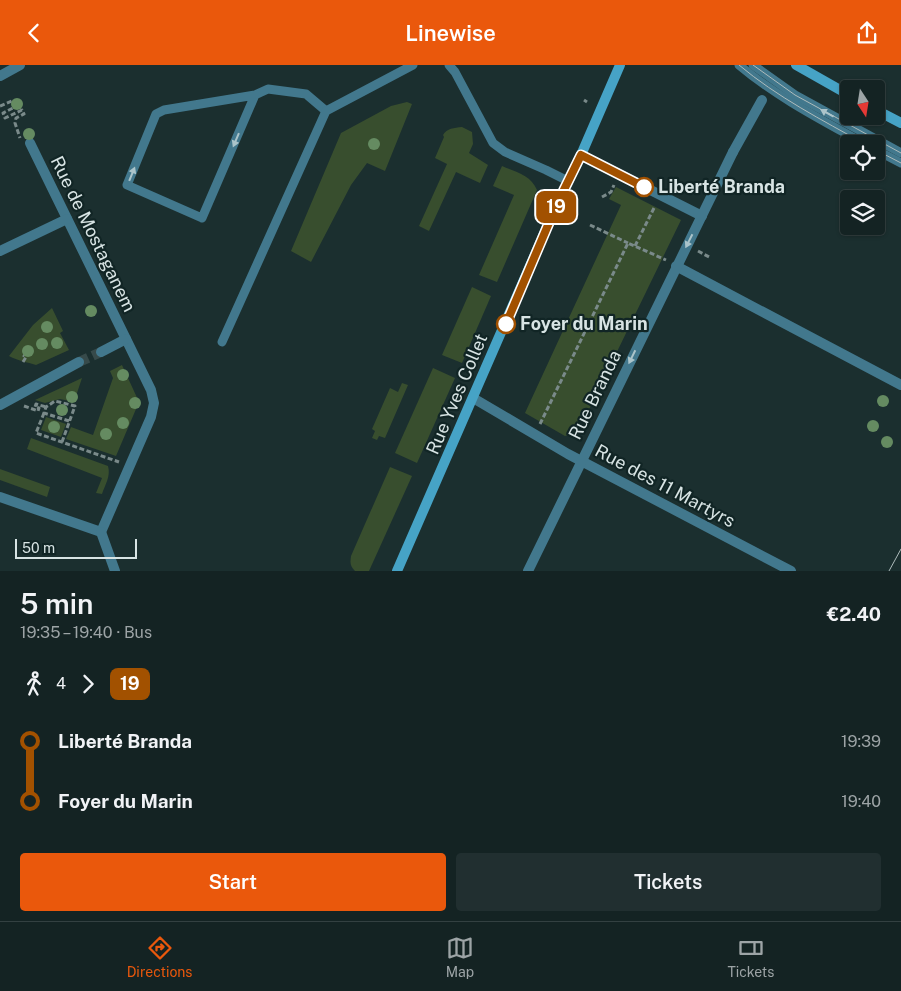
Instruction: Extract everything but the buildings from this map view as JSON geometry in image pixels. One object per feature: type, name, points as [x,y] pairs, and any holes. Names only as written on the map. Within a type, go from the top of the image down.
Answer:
[{"type":"main road","name":"Rue Yves Collet","points":[[397,571],[620,65]]},
{"type":"main road","points":[[796,65],[840,90]]},
{"type":"main road","points":[[885,115],[901,123]]},
{"type":"street","points":[[0,76],[20,65]]},
{"type":"street","name":"Rue Branda","points":[[528,571],[676,266],[733,152],[762,100]]},
{"type":"street","name":"Rue de Mostaganem","points":[[30,143],[152,390],[154,403],[151,417],[101,532]]},
{"type":"street","points":[[581,155],[702,216]]},
{"type":"street","points":[[0,251],[67,219]]},
{"type":"street","points":[[676,266],[901,385]]},
{"type":"street","name":"Rue de Mostaganem","points":[[101,352],[126,339]]},
{"type":"street","points":[[0,405],[79,362]]},
{"type":"street","name":"Rue des 11 Martyrs","points":[[473,399],[581,461],[791,571]]},
{"type":"street","points":[[0,497],[101,532],[115,571]]},
{"type":"lane","points":[[222,342],[326,111],[413,65]]},
{"type":"lane","points":[[449,65],[455,72],[494,143],[505,152],[546,169],[568,181]]},
{"type":"lane","points":[[739,65],[753,77],[794,104],[849,135]]},
{"type":"lane","points":[[753,65],[795,95],[901,153]]},
{"type":"lane","points":[[255,95],[202,218],[127,185],[156,114],[164,110],[255,95],[268,89],[306,94],[326,111]]},
{"type":"lane","points":[[885,155],[901,163]]},
{"type":"path","points":[[0,106],[12,101],[15,107],[3,113],[5,118],[22,110],[24,114],[16,119],[15,123],[20,137],[30,143]]},
{"type":"path","points":[[602,197],[610,192]]},
{"type":"path","points":[[636,246],[653,210]]},
{"type":"path","points":[[590,225],[666,261]]},
{"type":"path","points":[[535,435],[628,243]]},
{"type":"path","points":[[23,355],[26,357],[23,362]]},
{"type":"path","points":[[62,442],[75,406],[55,401],[46,407],[36,433],[62,442],[129,465]]},
{"type":"path","points":[[31,409],[38,411],[39,408],[35,407],[36,404],[46,407]]},
{"type":"path","points":[[44,413],[69,421]]},
{"type":"path","points":[[602,452],[608,456]]},
{"type":"green space","points":[[407,102],[412,104],[385,171],[367,163],[351,185],[311,262],[291,251],[341,133],[391,106]]},
{"type":"green space","points":[[462,127],[472,132],[473,144],[469,153],[488,165],[480,183],[456,172],[429,231],[419,226],[447,164],[435,158],[444,137],[443,135],[451,129]]},
{"type":"green space","points":[[502,166],[527,177],[537,190],[497,282],[479,275],[514,195],[493,186]]},
{"type":"green space","points":[[616,187],[681,220],[578,432],[565,436],[525,413],[621,205],[609,199]]},
{"type":"green space","points":[[472,287],[491,296],[462,363],[442,355]]},
{"type":"green space","points":[[52,308],[63,331],[60,333],[69,350],[36,365],[9,356],[33,325]]},
{"type":"green space","points":[[122,365],[139,402],[116,456],[66,439],[71,427],[93,435],[113,378],[110,371]]},
{"type":"green space","points":[[433,368],[455,378],[417,463],[395,453]]},
{"type":"green space","points":[[82,378],[74,402],[60,399],[45,403],[35,400]]},
{"type":"green space","points":[[402,383],[408,385],[385,438],[379,436],[377,440],[372,438],[375,431],[372,429],[390,388],[398,392]]},
{"type":"green space","points":[[46,417],[66,424],[61,437],[41,430]]},
{"type":"green space","points":[[31,438],[108,466],[108,477],[102,494],[96,493],[102,478],[27,449]]},
{"type":"green space","points":[[390,467],[412,476],[369,571],[355,571],[352,568],[351,556]]},
{"type":"green space","points":[[0,469],[50,487],[47,497],[0,480]]},
{"type":"tunnel","points":[[79,362],[101,352]]},
{"type":"tram line","points":[[739,65],[784,98],[849,135]]},
{"type":"tram line","points":[[753,65],[795,95],[901,153]]},
{"type":"tram line","points":[[885,155],[901,163]]},
{"type":"tram line","points":[[889,571],[901,549]]},
{"type":"bus line","name":"19","points":[[506,324],[557,204],[581,155],[644,187]]},
{"type":"place","name":"Liberté Branda","points":[[644,187]]},
{"type":"place","name":"Foyer du Marin","points":[[506,324]]}]
